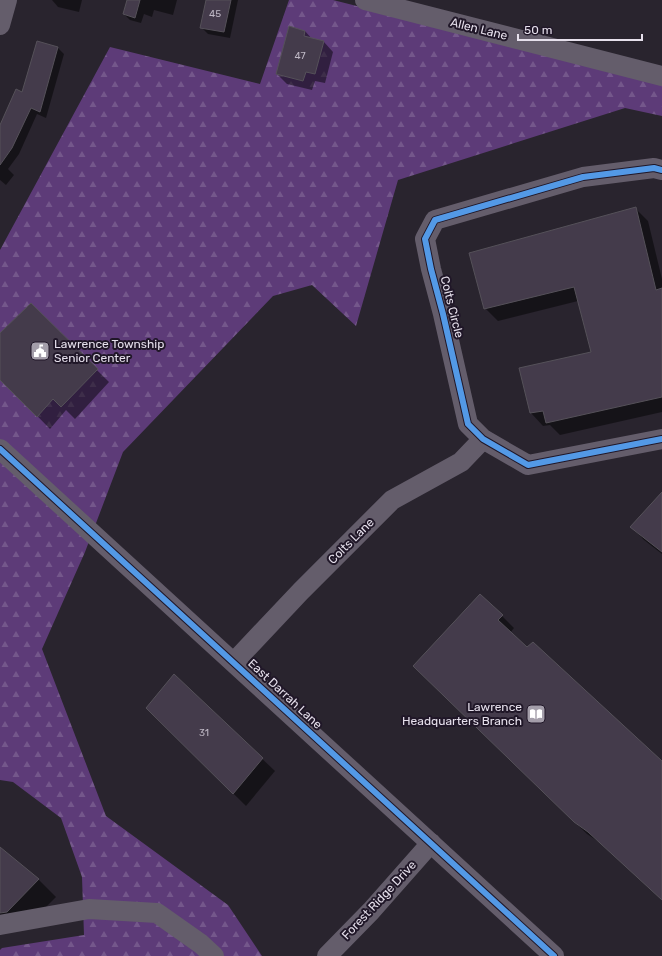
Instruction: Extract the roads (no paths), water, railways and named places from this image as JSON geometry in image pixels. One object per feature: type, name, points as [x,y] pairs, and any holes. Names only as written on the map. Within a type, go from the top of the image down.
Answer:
[{"type":"street","points":[[0,25],[7,0]]},
{"type":"street","name":"Allen Lane","points":[[365,0],[662,76]]},
{"type":"street","name":"Colts Circle","points":[[662,170],[654,168],[583,177],[436,220],[425,239],[468,424],[483,439],[528,464],[662,439]]},
{"type":"street","name":"Colts Lane","points":[[234,662],[301,590],[392,500],[461,462],[483,439]]},
{"type":"street","name":"East Darrah Lane","points":[[0,449],[554,956]]},
{"type":"street","name":"Forest Ridge Drive","points":[[327,956],[371,911],[431,843]]},
{"type":"street","points":[[0,925],[89,910],[157,913],[201,944],[214,956]]},
{"type":"place","name":"Lawrence Township Senior Center","points":[[40,351]]},
{"type":"place","name":"Lawrence Headquarters Branch","points":[[536,714]]}]
